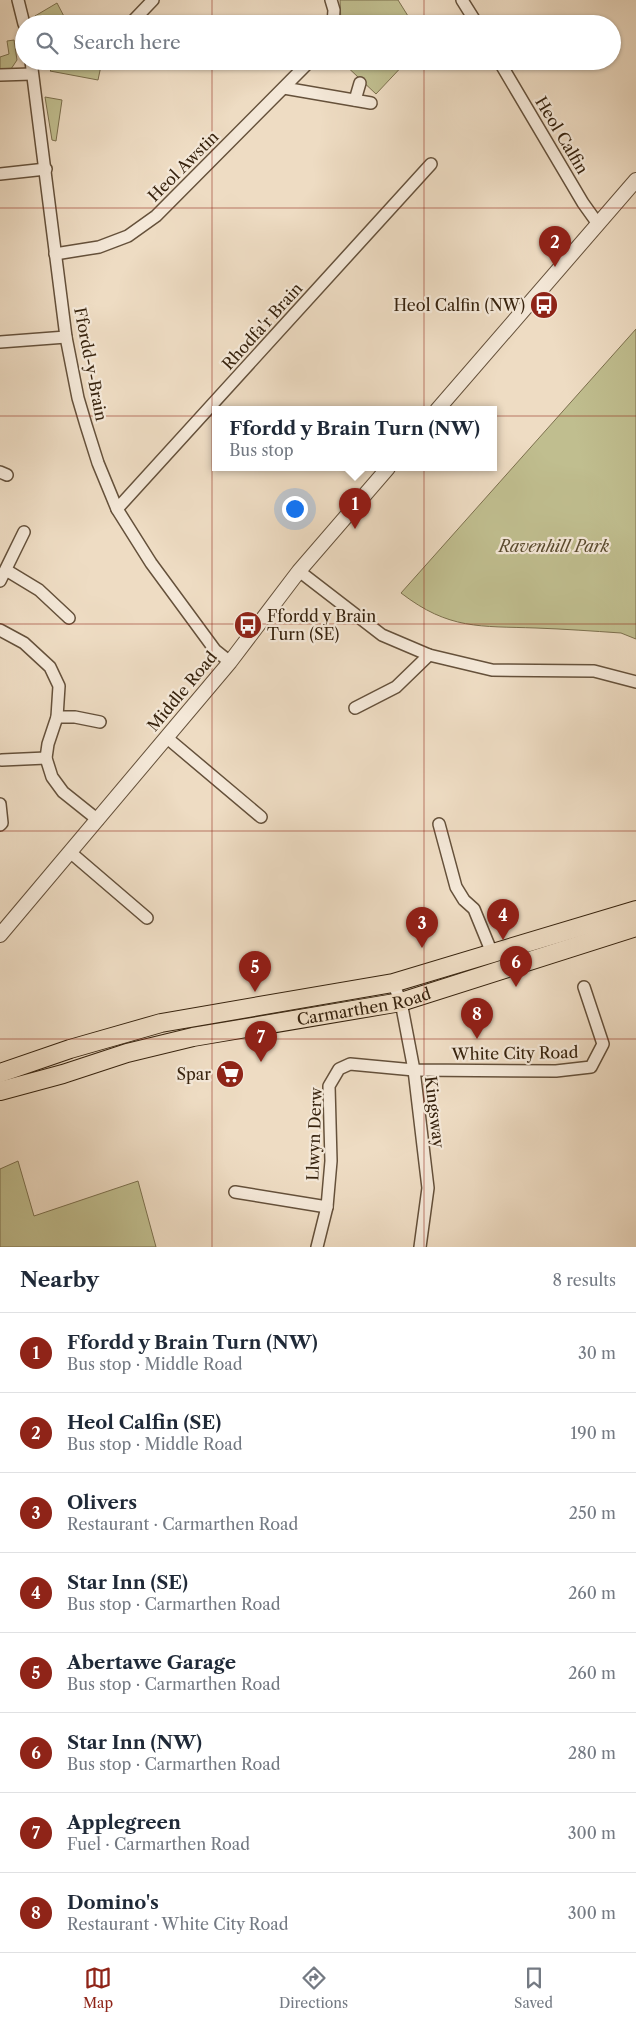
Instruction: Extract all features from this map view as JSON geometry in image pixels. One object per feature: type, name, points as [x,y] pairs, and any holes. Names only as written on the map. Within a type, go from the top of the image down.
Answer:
[{"type":"main road","name":"Carmarthen Road","points":[[0,1073],[70,1049],[161,1023],[393,983],[636,910]]},
{"type":"main road","name":"Carmarthen Road","points":[[0,1091],[63,1074],[127,1053],[193,1037],[401,1002],[636,927]]},
{"type":"street","points":[[18,0],[22,15]]},
{"type":"street","points":[[139,15],[153,0]]},
{"type":"street","points":[[331,0],[334,15]]},
{"type":"street","points":[[462,0],[471,15]]},
{"type":"street","name":"Ffordd-y-Brain","points":[[31,70],[46,169],[66,337],[78,398],[98,463],[117,508],[151,563],[215,650],[230,662]]},
{"type":"street","name":"Heol Awstin","points":[[55,254],[99,247],[128,236],[156,216],[301,70]]},
{"type":"street","name":"Heol Calfin","points":[[504,70],[583,203],[598,224]]},
{"type":"street","points":[[0,75],[32,74]]},
{"type":"street","points":[[355,100],[360,83]]},
{"type":"street","points":[[284,88],[371,103]]},
{"type":"street","name":"Rhodfa'r Brain","points":[[117,508],[431,164]]},
{"type":"street","points":[[0,174],[46,169]]},
{"type":"street","points":[[440,406],[636,180]]},
{"type":"street","points":[[0,342],[66,337]]},
{"type":"street","name":"Middle Road","points":[[0,935],[230,662],[299,572],[385,471]]},
{"type":"street","points":[[0,581],[24,532]]},
{"type":"street","points":[[6,570],[39,590],[69,618]]},
{"type":"street","points":[[299,572],[382,635],[429,655],[492,670],[594,671],[636,682]]},
{"type":"street","points":[[0,630],[24,643],[50,667],[59,686],[57,717],[48,744],[46,758],[52,777],[63,792],[98,820]]},
{"type":"street","points":[[355,708],[396,687],[429,655]]},
{"type":"street","points":[[57,717],[75,717],[100,722]]},
{"type":"street","points":[[166,737],[261,817]]},
{"type":"street","points":[[1,762],[46,758]]},
{"type":"street","points":[[0,804],[2,822],[0,825]]},
{"type":"street","points":[[439,824],[456,887],[464,900],[474,910],[492,953]]},
{"type":"street","points":[[70,852],[147,918]]},
{"type":"street","name":"Kingsway","points":[[393,983],[401,1002],[414,1070],[428,1188],[420,1247]]},
{"type":"street","name":"White City Road","points":[[414,1070],[556,1071],[591,1066],[603,1044],[584,988]]},
{"type":"street","name":"Llwyn Derw","points":[[317,1247],[327,1208],[331,1161],[329,1086],[335,1075],[339,1069],[350,1064],[414,1070]]},
{"type":"street","points":[[235,1192],[327,1208]]},
{"type":"green space","points":[[340,0],[398,0],[407,15],[341,15]]},
{"type":"green space","points":[[57,3],[63,15],[37,15]]},
{"type":"green space","points":[[14,40],[15,47],[15,63],[9,72],[0,71],[0,57],[9,54],[7,41]]},
{"type":"green space","points":[[51,70],[100,70],[98,80]]},
{"type":"green space","points":[[351,70],[399,70],[376,94]]},
{"type":"green space","points":[[45,97],[62,100],[56,141],[52,140]]},
{"type":"green space","name":"Ravenhill Park","points":[[636,329],[636,639],[621,633],[466,624],[434,614],[401,593]]},
{"type":"green space","points":[[18,1161],[34,1216],[138,1181],[156,1247],[0,1247],[0,1169]]},
{"type":"place","name":"Heol Calfin (SE)","points":[[555,267]]},
{"type":"place","name":"Heol Calfin (NW)","points":[[544,305]]},
{"type":"place","name":"Ffordd y Brain Turn (NW)","points":[[355,529]]},
{"type":"place","name":"Ffordd y Brain Turn (SE)","points":[[248,625]]},
{"type":"place","name":"Star Inn (SE)","points":[[503,940]]},
{"type":"place","name":"Olivers","points":[[422,948]]},
{"type":"place","name":"Star Inn (NW)","points":[[516,987]]},
{"type":"place","name":"Abertawe Garage","points":[[255,992]]},
{"type":"place","name":"Domino's","points":[[477,1039]]},
{"type":"place","name":"Applegreen","points":[[261,1062]]},
{"type":"place","name":"Spar","points":[[230,1074]]}]
